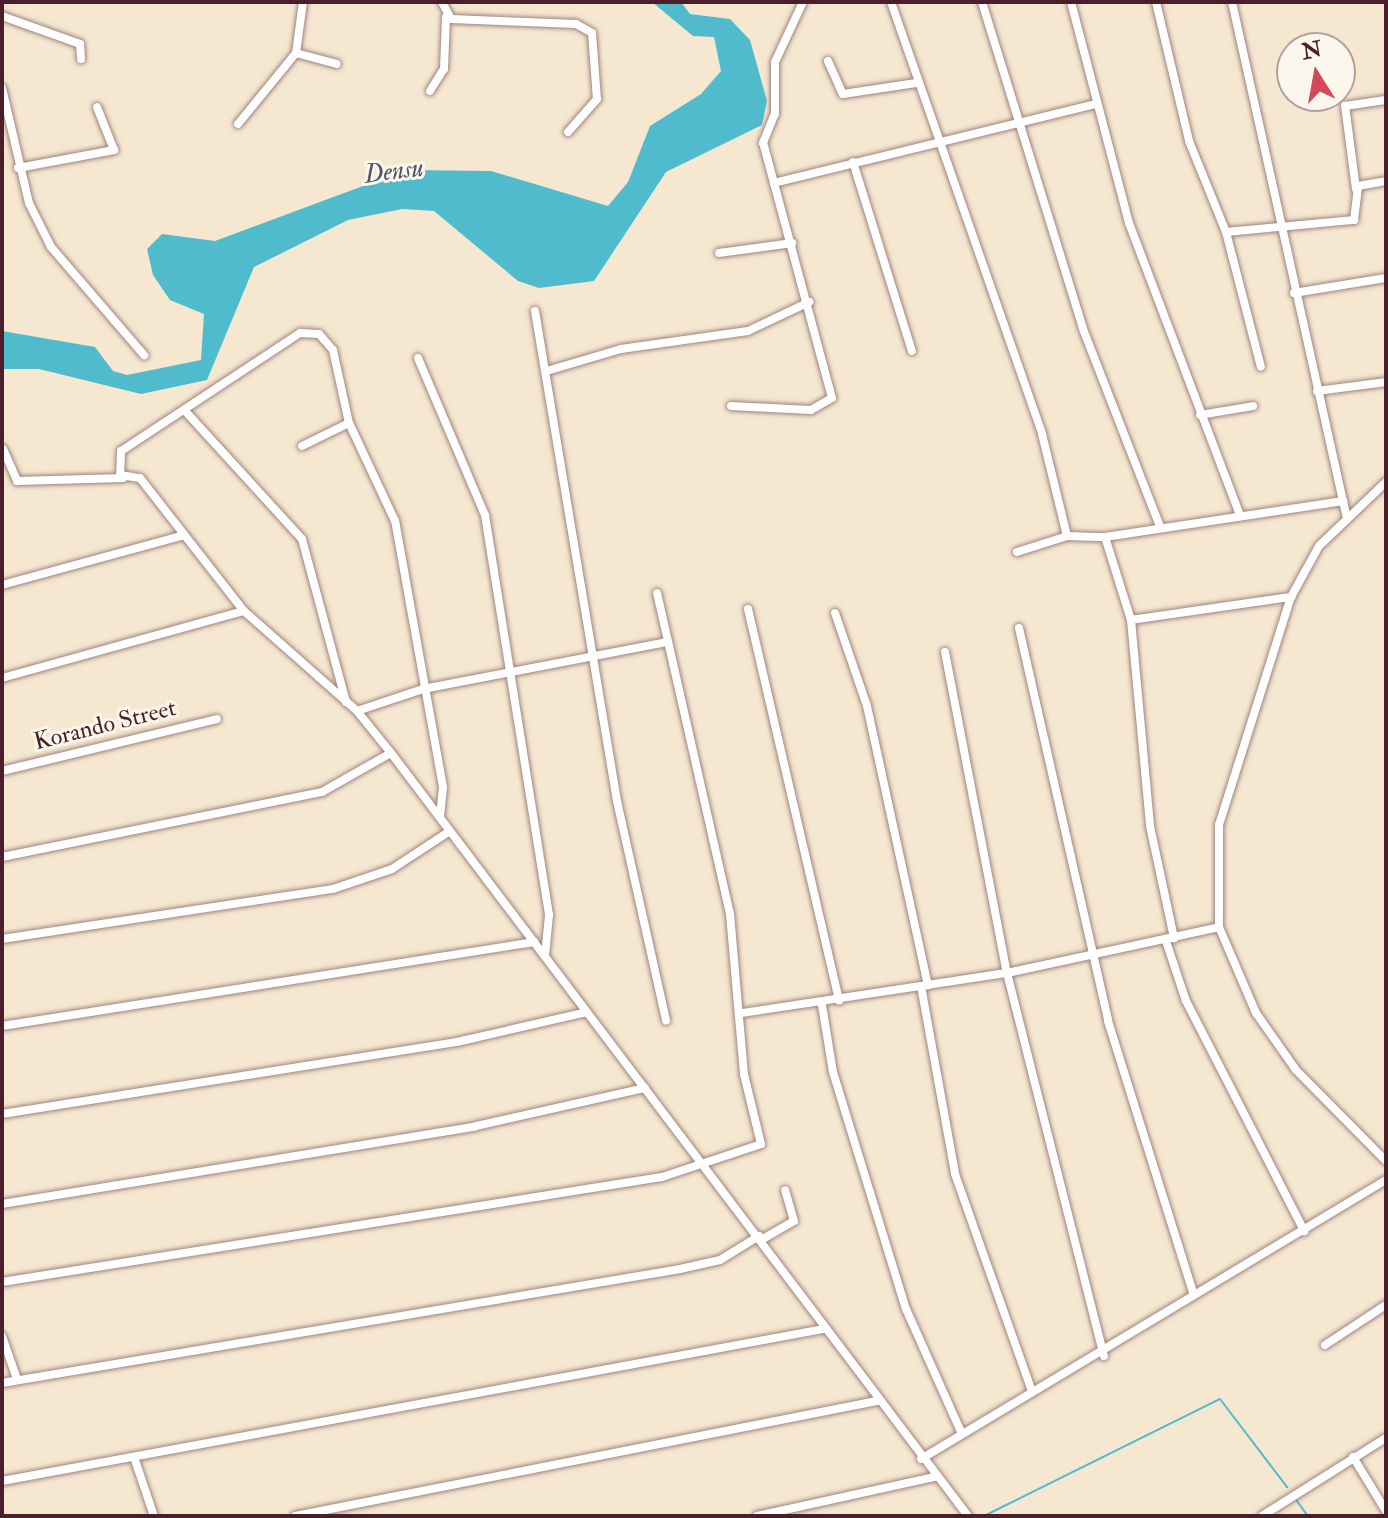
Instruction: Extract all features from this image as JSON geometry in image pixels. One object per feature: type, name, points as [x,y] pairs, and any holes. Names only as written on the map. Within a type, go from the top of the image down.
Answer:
[{"type":"street","points":[[238,124],[296,53],[303,2]]},
{"type":"street","points":[[430,91],[444,69],[446,17],[442,2]]},
{"type":"street","points":[[731,406],[831,405],[809,302],[763,137],[775,114],[775,62],[803,2]]},
{"type":"street","points":[[891,2],[916,83],[1042,434],[1067,536]]},
{"type":"street","points":[[982,2],[1083,329],[1160,526]]},
{"type":"street","points":[[1071,2],[1129,223],[1240,515]]},
{"type":"street","points":[[1156,2],[1189,141],[1226,232],[1261,367]]},
{"type":"street","points":[[1232,2],[1294,293],[1347,518]]},
{"type":"street","points":[[2,16],[80,44],[81,59]]},
{"type":"street","points":[[446,17],[576,24],[592,33],[597,99],[568,132]]},
{"type":"street","points":[[296,53],[337,64]]},
{"type":"street","points":[[828,61],[843,94],[916,83]]},
{"type":"street","points":[[2,88],[18,168],[51,247],[144,355]]},
{"type":"street","points":[[1226,232],[1354,220],[1360,215],[1345,106],[1386,100]]},
{"type":"street","points":[[774,183],[1016,119],[1096,104]]},
{"type":"street","points":[[18,168],[114,150],[97,107]]},
{"type":"street","points":[[853,162],[912,351]]},
{"type":"street","points":[[1356,189],[1386,181]]},
{"type":"street","points":[[719,253],[792,243]]},
{"type":"street","points":[[1294,293],[1386,278]]},
{"type":"street","points":[[550,370],[621,349],[748,331],[809,302]]},
{"type":"street","points":[[535,311],[550,370],[628,859],[666,1021]]},
{"type":"street","points":[[440,816],[444,795],[395,521],[349,423],[333,350],[309,332],[283,340],[186,412],[121,451],[114,464],[120,475],[140,478],[181,536],[244,611],[357,711],[645,1088],[700,1168],[760,1238],[877,1401],[968,1516]]},
{"type":"street","points":[[418,358],[475,478],[511,673],[549,915],[545,956]]},
{"type":"street","points":[[1317,391],[1386,382]]},
{"type":"street","points":[[1200,415],[1253,406]]},
{"type":"street","points":[[186,412],[302,539],[346,702]]},
{"type":"street","points":[[302,446],[349,423]]},
{"type":"street","points":[[3,449],[17,481],[140,478]]},
{"type":"street","points":[[1386,482],[1319,546],[1291,597],[1219,825],[1219,927],[1256,1013],[1296,1070],[1386,1161]]},
{"type":"street","points":[[1017,552],[1067,536],[1105,537],[1160,526],[1343,501]]},
{"type":"street","points":[[2,585],[181,536]]},
{"type":"street","points":[[1105,537],[1131,620],[1150,826],[1170,939],[1186,1001],[1304,1231]]},
{"type":"street","points":[[2,1282],[700,1168],[761,1144],[744,1074],[742,1013],[720,868],[657,593]]},
{"type":"street","points":[[1131,620],[1291,597]]},
{"type":"street","points":[[748,609],[839,1001]]},
{"type":"street","points":[[2,678],[244,611]]},
{"type":"street","points":[[835,613],[870,717],[924,985],[955,1174],[1032,1392]]},
{"type":"street","points":[[1019,628],[1122,1073],[1193,1293]]},
{"type":"street","points":[[357,711],[423,689],[667,642]]},
{"type":"street","points":[[945,652],[1007,973],[1104,1356]]},
{"type":"street","name":"Korando Street","points":[[2,771],[217,719]]},
{"type":"street","points":[[2,857],[322,792],[391,753]]},
{"type":"street","points":[[2,939],[333,889],[392,869],[450,831]]},
{"type":"street","points":[[742,1013],[822,1005],[1007,973],[1219,927]]},
{"type":"street","points":[[2,1026],[534,942]]},
{"type":"street","points":[[822,1005],[833,1072],[906,1309],[961,1432]]},
{"type":"street","points":[[2,1114],[457,1042],[587,1012]]},
{"type":"street","points":[[2,1204],[476,1126],[645,1088]]},
{"type":"street","points":[[921,1459],[961,1432],[1032,1392],[1104,1356],[1193,1293],[1304,1231],[1386,1180]]},
{"type":"street","points":[[2,1383],[720,1260],[794,1221],[785,1190]]},
{"type":"street","points":[[1325,1345],[1386,1306]]},
{"type":"street","points":[[2,1481],[824,1329]]},
{"type":"street","points":[[2,1336],[17,1379]]},
{"type":"street","points":[[295,1516],[877,1401]]},
{"type":"street","points":[[1262,1516],[1386,1438]]},
{"type":"street","points":[[134,1457],[154,1516]]},
{"type":"street","points":[[1353,1457],[1386,1511]]},
{"type":"street","points":[[757,1516],[935,1477]]},
{"type":"water","points":[[652,2],[681,2],[690,14],[730,19],[750,40],[767,101],[762,125],[666,172],[594,281],[539,288],[518,281],[434,211],[402,209],[348,220],[254,267],[207,380],[141,394],[39,369],[2,369],[2,331],[95,347],[113,371],[127,375],[201,360],[204,314],[170,300],[153,275],[147,249],[162,234],[215,241],[406,170],[491,171],[608,206],[628,182],[650,126],[701,94],[721,71],[714,37],[693,36]]},
{"type":"waterway","points":[[984,1516],[1220,1399],[1287,1487]]},
{"type":"waterway","points":[[1294,1497],[1308,1516]]},
{"type":"water label","name":"Densu","points":[[394,172]]}]
